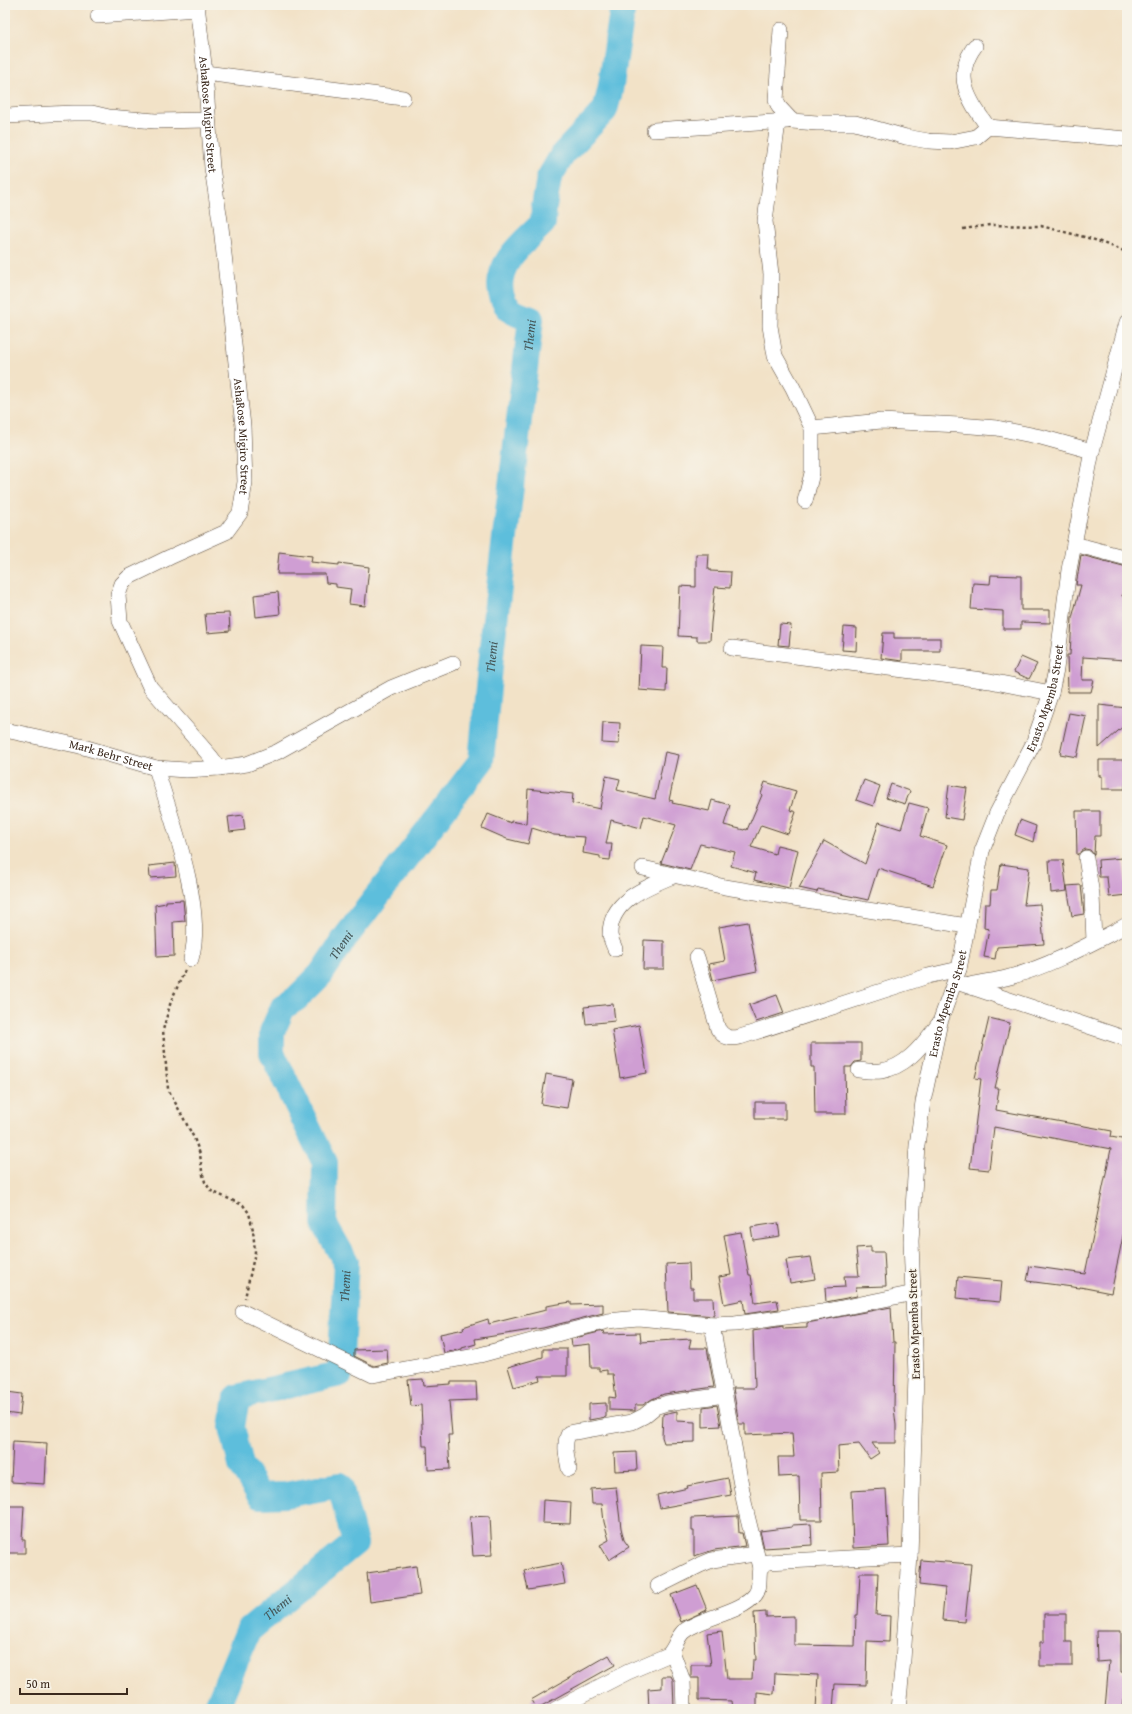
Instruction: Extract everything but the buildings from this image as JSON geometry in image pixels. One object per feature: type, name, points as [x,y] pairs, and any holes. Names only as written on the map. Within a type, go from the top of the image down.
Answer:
[{"type":"street","points":[[98,16],[197,7]]},
{"type":"street","name":"AshaRose Migiro Street","points":[[197,7],[205,73],[212,168],[243,426],[245,482],[240,513],[226,532],[170,556],[129,577],[122,584],[118,595],[120,621],[150,687],[219,768]]},
{"type":"street","points":[[781,30],[776,100],[785,121],[764,221],[771,274],[770,326],[775,356],[794,388],[812,428],[812,473],[805,501]]},
{"type":"street","points":[[975,46],[967,57],[964,68],[964,79],[968,93],[977,112],[988,127]]},
{"type":"street","points":[[205,73],[403,98]]},
{"type":"street","points":[[5,116],[92,113],[109,117],[155,121],[208,120]]},
{"type":"street","points":[[654,130],[785,121],[855,123],[906,137],[928,141],[950,142],[976,137],[988,127],[1127,139]]},
{"type":"street","name":"Erasto Mpemba Street","points":[[898,1709],[910,1555],[916,1376],[912,1241],[917,1145],[923,1102],[940,1022],[961,979],[967,926],[976,873],[988,832],[1033,744],[1052,693],[1065,593],[1092,451],[1127,322]]},
{"type":"street","points":[[812,428],[881,421],[907,424],[959,425],[997,428],[1027,434],[1092,451]]},
{"type":"street","points":[[1074,544],[1127,558]]},
{"type":"street","points":[[732,648],[990,681],[1052,693]]},
{"type":"street","name":"Mark Behr Street","points":[[5,730],[80,746],[156,768],[186,770],[219,768],[247,764],[277,752],[391,688],[453,663]]},
{"type":"street","points":[[156,768],[182,856],[192,896],[195,947],[191,960]]},
{"type":"street","points":[[1086,858],[1092,895],[1094,941]]},
{"type":"street","points":[[643,868],[673,876],[761,893],[967,926]]},
{"type":"street","points":[[615,948],[610,934],[613,916],[622,905],[637,892],[673,876]]},
{"type":"street","points":[[697,957],[718,1029],[722,1035],[730,1039],[815,1014],[928,976],[961,979],[1007,978],[1065,956],[1127,925]]},
{"type":"street","points":[[961,979],[1127,1039]]},
{"type":"street","points":[[859,1070],[880,1071],[900,1064],[912,1056],[940,1022]]},
{"type":"street","points":[[243,1312],[373,1375],[480,1355],[608,1321],[638,1318],[712,1325],[757,1322],[862,1305],[914,1294]]},
{"type":"street","points":[[556,1709],[628,1672],[668,1655],[683,1633],[694,1625],[745,1603],[755,1595],[759,1586],[760,1568],[755,1554],[712,1325]]},
{"type":"street","points":[[569,1469],[566,1437],[569,1433],[632,1422],[644,1416],[655,1407],[667,1403],[725,1395]]},
{"type":"street","points":[[658,1586],[700,1564],[712,1560],[755,1554]]},
{"type":"street","points":[[760,1568],[767,1562],[910,1555]]},
{"type":"street","points":[[672,1651],[683,1681],[684,1709]]},
{"type":"path","points":[[963,229],[990,225],[1041,226],[1092,239],[1127,252]]},
{"type":"path","points":[[191,960],[171,1001],[163,1030],[168,1089],[194,1138],[200,1154],[205,1182],[211,1191],[243,1205],[249,1213],[253,1230],[255,1252],[243,1312]]},
{"type":"waterway","name":"Themi","points":[[216,1709],[248,1631],[355,1543],[340,1485],[285,1495],[260,1496],[241,1465],[232,1427],[237,1397],[340,1374],[346,1262],[324,1223],[325,1163],[272,1053],[272,1032],[283,1007],[296,999],[321,974],[345,938],[481,761],[492,646],[531,319],[516,313],[505,304],[501,293],[500,282],[502,272],[513,254],[543,223],[549,178],[563,154],[605,110],[610,91],[623,5]]}]
